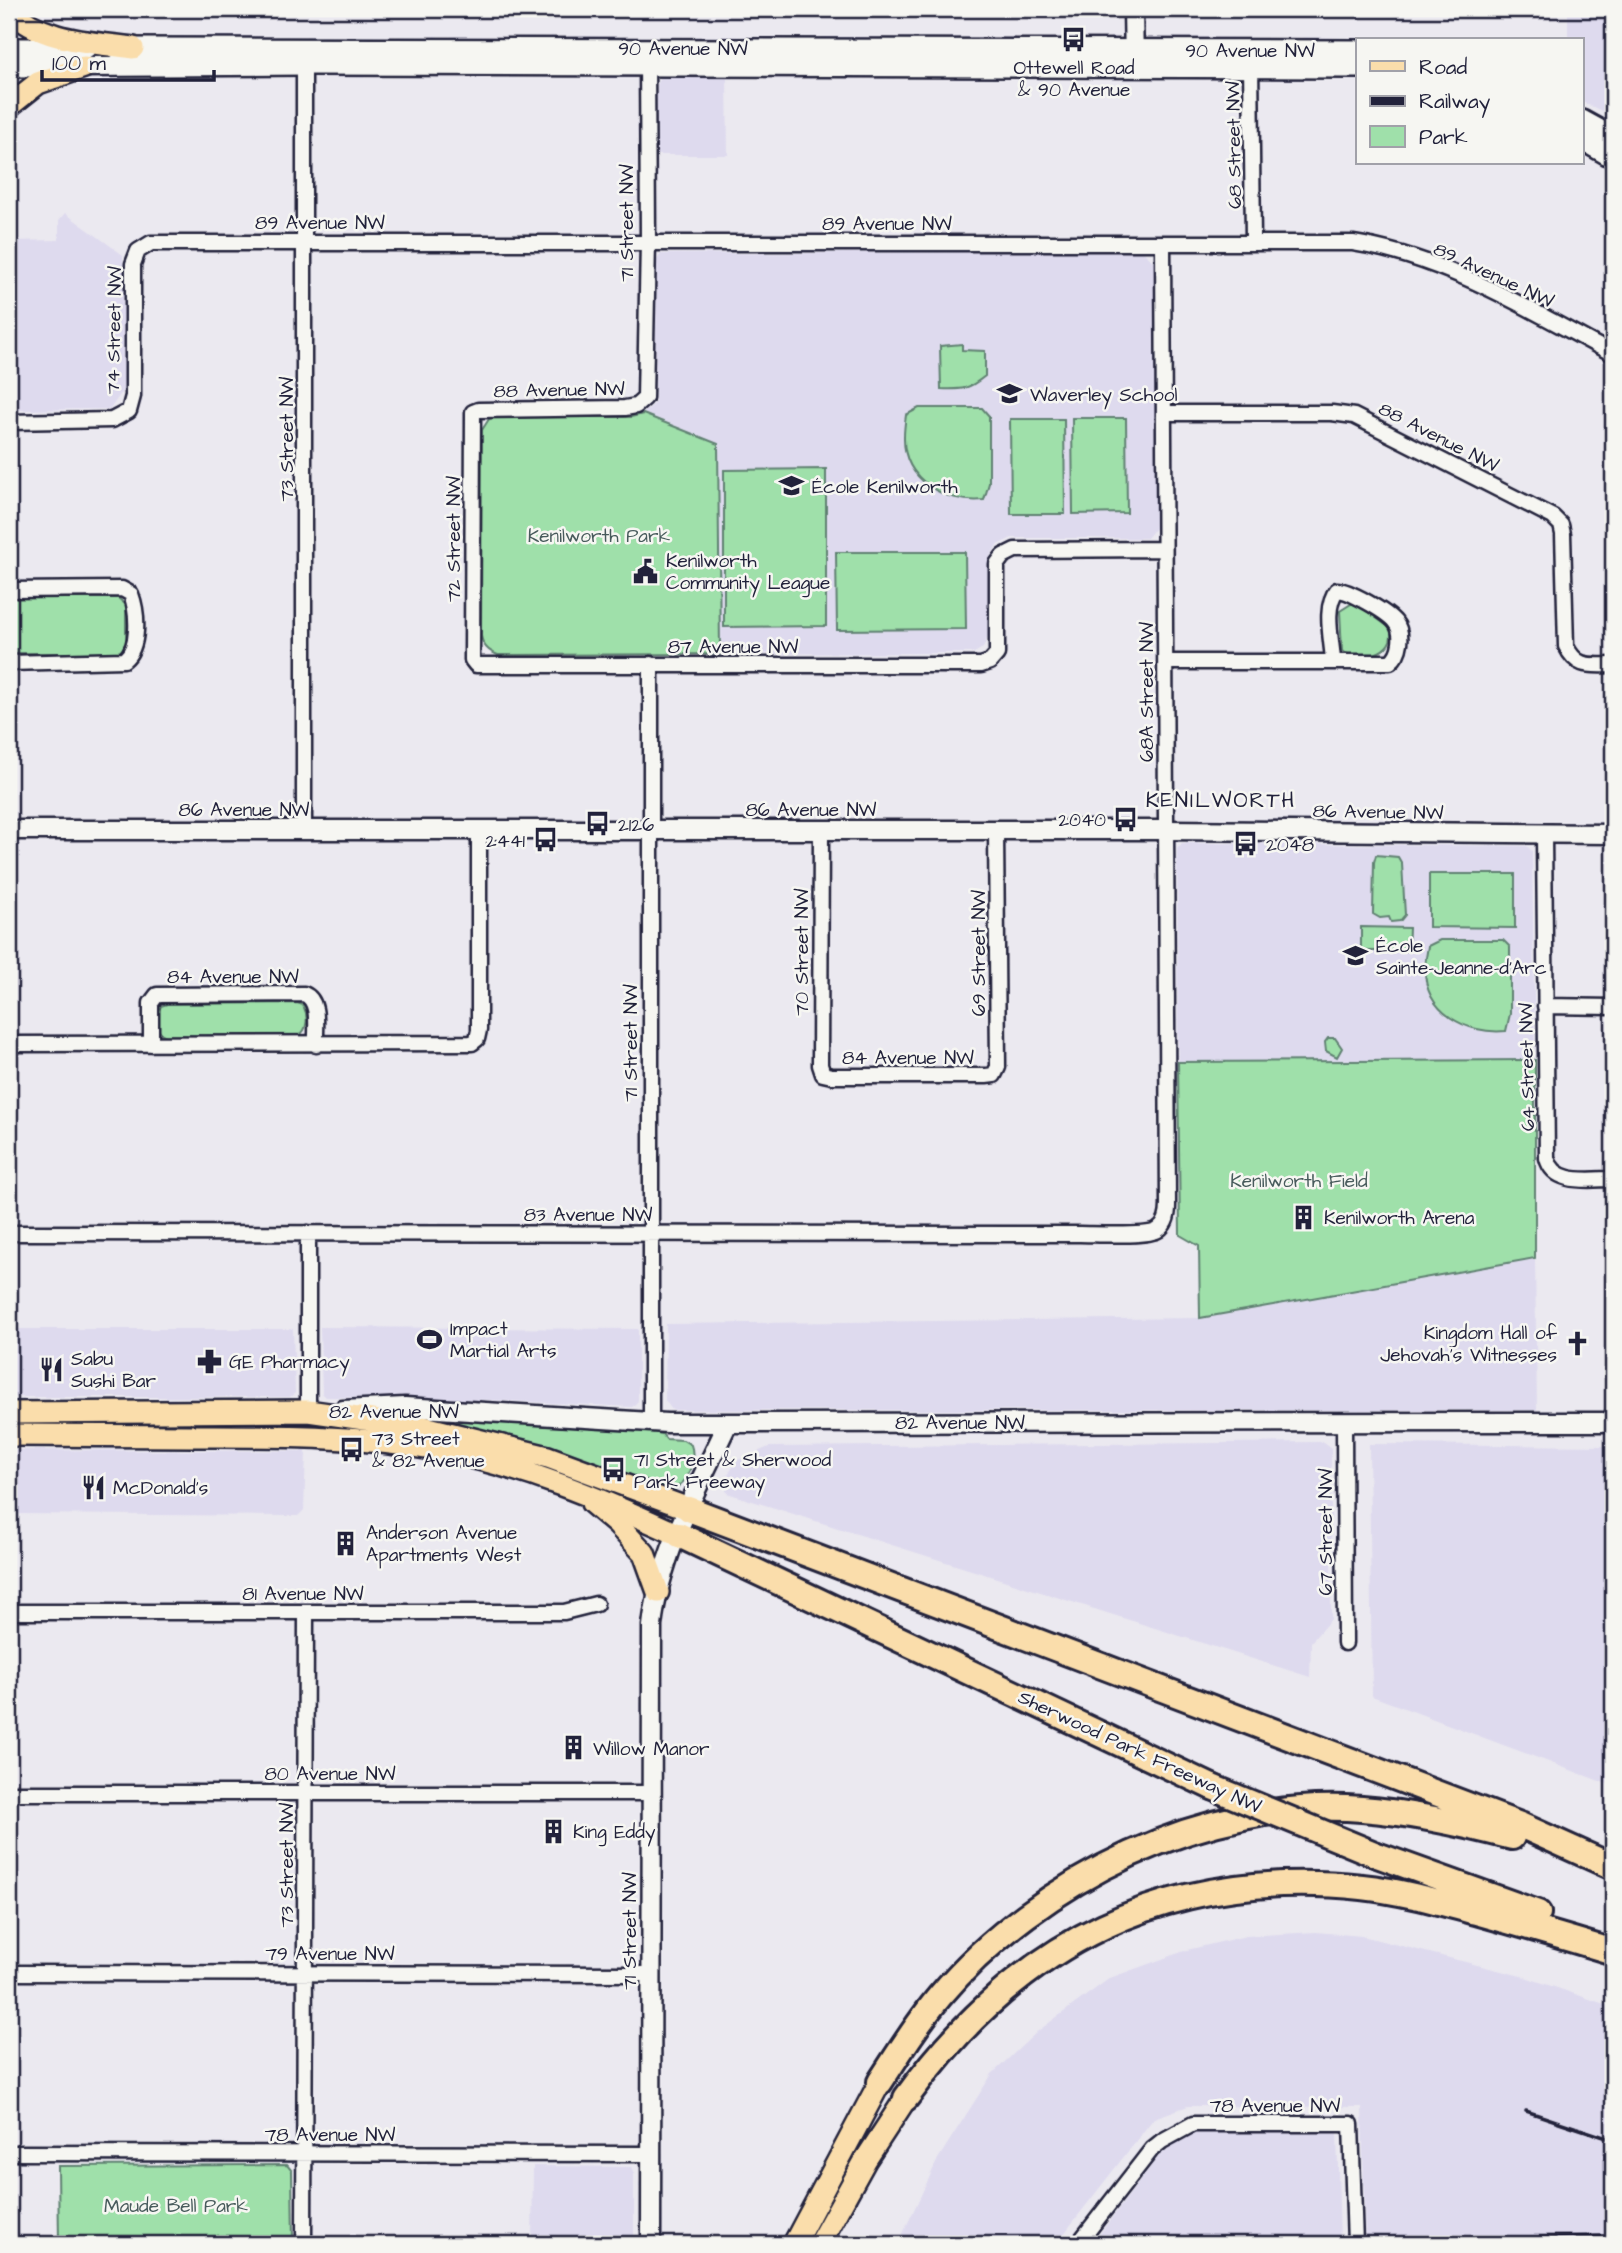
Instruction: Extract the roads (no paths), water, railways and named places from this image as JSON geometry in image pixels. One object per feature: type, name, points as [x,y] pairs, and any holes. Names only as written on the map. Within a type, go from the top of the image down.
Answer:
[{"type":"highway","points":[[689,1509],[1520,1825],[1613,1868]]},
{"type":"highway","name":"Sherwood Park Freeway NW","points":[[679,1535],[1212,1787],[1481,1895],[1613,1938]]},
{"type":"highway","points":[[880,2082],[915,2028],[941,1995],[1008,1929],[1053,1895],[1110,1862],[1167,1839],[1235,1819],[1307,1809],[1361,1809],[1464,1825],[1613,1868]]},
{"type":"highway","points":[[906,2098],[947,2044],[985,2006],[1048,1957],[1100,1927],[1150,1905],[1227,1888],[1307,1883],[1365,1888],[1431,1900],[1613,1952]]},
{"type":"main road","points":[[9,9],[23,22],[59,37],[133,48]]},
{"type":"main road","name":"90 Avenue NW","points":[[9,48],[133,48],[304,57]]},
{"type":"main road","name":"90 Avenue NW","points":[[1251,59],[1356,50]]},
{"type":"main road","name":"90 Avenue NW","points":[[9,67],[84,67],[304,57],[647,57],[1251,59],[1356,68]]},
{"type":"main road","points":[[9,106],[38,83],[84,67]]},
{"type":"main road","points":[[1584,121],[1613,137]]},
{"type":"main road","points":[[1584,141],[1613,159]]},
{"type":"main road","name":"82 Avenue NW","points":[[9,1413],[308,1411],[428,1428],[494,1443],[548,1457],[689,1509]]},
{"type":"main road","name":"82 Avenue NW","points":[[9,1435],[315,1435],[441,1451],[511,1468],[577,1490],[679,1535]]},
{"type":"main road","points":[[577,1490],[617,1524],[644,1553],[659,1592]]},
{"type":"main road","points":[[794,2244],[880,2082]]},
{"type":"main road","points":[[819,2244],[866,2159],[906,2098]]},
{"type":"street","points":[[1133,9],[1134,58]]},
{"type":"street","name":"73 Street NW","points":[[304,57],[304,829]]},
{"type":"street","name":"71 Street NW","points":[[645,398],[647,57]]},
{"type":"street","name":"68 Street NW","points":[[1251,59],[1253,242]]},
{"type":"street","name":"89 Avenue NW","points":[[138,251],[151,243],[1353,243],[1387,248],[1449,269],[1613,354]]},
{"type":"street","name":"68A Street NW","points":[[1163,243],[1168,1205],[1164,1224]]},
{"type":"street","name":"74 Street NW","points":[[9,422],[112,420],[129,411],[133,396],[133,264],[138,251]]},
{"type":"street","name":"88 Avenue NW","points":[[473,412],[625,408],[636,406],[645,398]]},
{"type":"street","name":"72 Street NW","points":[[473,412],[472,660],[476,665]]},
{"type":"street","name":"88 Avenue NW","points":[[1164,413],[1332,413],[1354,416],[1553,517],[1561,525],[1563,534],[1566,646],[1573,659],[1585,665],[1613,665]]},
{"type":"street","name":"87 Avenue NW","points":[[476,665],[981,665],[990,662],[997,654],[997,564],[1003,556],[1015,550],[1164,550]]},
{"type":"street","points":[[9,590],[122,589],[131,594],[134,603],[135,645],[132,654],[124,660],[9,663]]},
{"type":"street","points":[[1166,662],[1390,662],[1399,652],[1400,639],[1394,621],[1360,599],[1337,590],[1332,596],[1330,610],[1333,661]]},
{"type":"street","name":"71 Street NW","points":[[651,1422],[652,664]]},
{"type":"street","name":"86 Avenue NW","points":[[9,830],[1166,830],[1613,834]]},
{"type":"street","points":[[9,1044],[468,1044],[477,1039],[479,1030],[479,830]]},
{"type":"street","name":"70 Street NW","points":[[821,830],[820,1065],[823,1074]]},
{"type":"street","name":"69 Street NW","points":[[994,1075],[998,1067],[996,830]]},
{"type":"street","name":"64 Street NW","points":[[1544,834],[1547,1158],[1555,1172],[1566,1178],[1613,1179]]},
{"type":"street","name":"84 Avenue NW","points":[[150,1044],[151,1003],[157,995],[304,994],[312,998],[315,1004],[316,1045]]},
{"type":"street","points":[[1545,1006],[1613,1007]]},
{"type":"street","name":"84 Avenue NW","points":[[823,1074],[994,1075]]},
{"type":"street","name":"83 Avenue NW","points":[[9,1233],[1147,1233],[1158,1231],[1164,1224]]},
{"type":"street","points":[[308,1233],[308,1411]]},
{"type":"street","name":"82 Avenue NW","points":[[308,1411],[405,1407],[651,1422],[728,1423],[1613,1422]]},
{"type":"street","name":"67 Street NW","points":[[1344,1421],[1345,1643]]},
{"type":"street","name":"71 Street NW","points":[[650,2244],[651,1648],[654,1613],[689,1509],[728,1423]]},
{"type":"street","name":"81 Avenue NW","points":[[9,1612],[564,1612],[596,1604]]},
{"type":"street","name":"73 Street NW","points":[[304,2244],[306,1612]]},
{"type":"street","name":"80 Avenue NW","points":[[9,1793],[651,1793]]},
{"type":"street","name":"79 Avenue NW","points":[[9,1973],[650,1974]]},
{"type":"street","name":"78 Avenue NW","points":[[1077,2244],[1152,2149],[1193,2124],[1352,2124],[1355,2244]]},
{"type":"street","name":"78 Avenue NW","points":[[9,2153],[651,2154]]},
{"type":"railway","points":[[1526,2111],[1613,2140]]},
{"type":"railway","points":[[1426,2240],[1613,2236]]},
{"type":"place","name":"Ottewell Road & 90 Avenue","points":[[1074,39]]},
{"type":"place","name":"Waverley School","points":[[1010,394]]},
{"type":"place","name":"École Kenilworth","points":[[792,486]]},
{"type":"place","name":"Kenilworth Community League","points":[[646,571]]},
{"type":"place","name":"2040","points":[[1126,819]]},
{"type":"place","name":"2126","points":[[598,824]]},
{"type":"place","name":"2441","points":[[545,840]]},
{"type":"place","name":"2048","points":[[1246,844]]},
{"type":"place","name":"École Sainte-Jeanne-d'Arc","points":[[1356,956]]},
{"type":"place","name":"Kenilworth Arena","points":[[1304,1217]]},
{"type":"place","name":"Impact Martial Arts","points":[[430,1339]]},
{"type":"place","name":"Kingdom Hall of Jehovah's Witnesses","points":[[1577,1343]]},
{"type":"place","name":"GE Pharmacy","points":[[209,1361]]},
{"type":"place","name":"Sabu Sushi Bar","points":[[51,1369]]},
{"type":"place","name":"73 Street & 82 Avenue","points":[[352,1449]]},
{"type":"place","name":"71 Street & Sherwood Park Freeway","points":[[614,1470]]},
{"type":"place","name":"McDonald's","points":[[93,1487]]},
{"type":"place","name":"Anderson Avenue Apartments West","points":[[346,1543]]},
{"type":"place","name":"Willow Manor","points":[[573,1748]]},
{"type":"place","name":"King Eddy","points":[[553,1831]]},
{"type":"district","name":"KENILWORTH","points":[[1221,800]]},
{"type":"park label","name":"Kenilworth Park","points":[[599,535]]},
{"type":"park label","name":"Kenilworth Field","points":[[1299,1180]]},
{"type":"park label","name":"Maude Bell Park","points":[[176,2205]]}]
